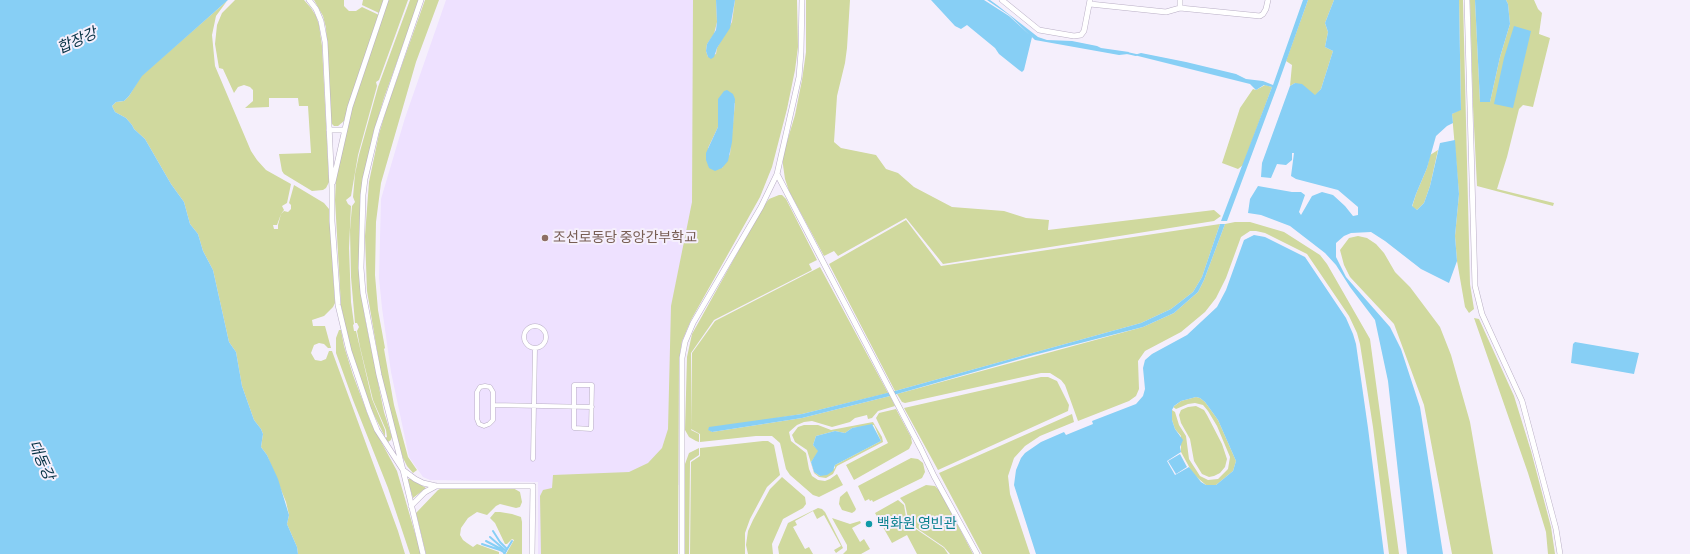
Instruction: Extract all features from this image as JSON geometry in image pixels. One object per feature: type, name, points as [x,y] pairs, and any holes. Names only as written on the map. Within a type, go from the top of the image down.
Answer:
[{"type":"street","points":[[309,0],[319,15],[323,30],[332,188],[332,221],[338,305],[349,351],[373,422],[403,470],[423,483],[436,486],[533,486],[532,554]]},
{"type":"street","points":[[332,188],[344,130],[357,85],[386,0]]},
{"type":"street","points":[[421,0],[387,98],[372,147],[365,179],[361,220],[361,268],[363,293],[379,375],[423,554]]},
{"type":"street","points":[[682,554],[682,358],[685,342],[693,323],[761,207],[776,174],[799,78],[802,0]]},
{"type":"street","points":[[1180,0],[1180,8]]},
{"type":"street","points":[[1004,1],[1039,30],[1074,36],[1081,35],[1084,32],[1090,2],[1166,12],[1180,8],[1260,16],[1266,9],[1268,0]]},
{"type":"street","points":[[1467,0],[1475,286],[1482,314],[1522,401],[1556,529],[1560,554]]},
{"type":"street","points":[[329,130],[344,130]]},
{"type":"street","points":[[776,174],[893,393],[934,476],[977,554]]},
{"type":"street","points":[[535,323],[545,331],[546,338],[543,345],[535,348],[526,344],[523,337],[526,330],[535,323]]},
{"type":"street","points":[[534,459],[535,348]]},
{"type":"street","points":[[574,384],[592,385],[592,407],[591,429],[574,428],[574,384]]},
{"type":"street","points":[[488,386],[492,389],[493,405],[491,422],[487,425],[479,424],[476,419],[477,392],[480,387],[488,386]]},
{"type":"street","points":[[493,405],[592,407]]},
{"type":"street","points":[[411,506],[425,492],[436,486]]},
{"type":"shaded area","name":"조선로동당 중앙간부학교","points":[[446,0],[769,0],[684,340],[680,485],[600,485],[599,554],[538,554],[538,482],[430,480],[423,477],[409,457],[391,372],[382,308],[379,278],[381,199],[405,118]]},
{"type":"green space","points":[[235,0],[304,0],[316,16],[322,46],[329,182],[323,190],[312,191],[284,174],[282,171],[279,154],[311,153],[308,106],[299,106],[298,98],[269,98],[269,107],[245,108],[253,101],[253,90],[244,85],[238,87],[234,93],[223,69],[219,68],[215,44],[217,25],[222,13]]},
{"type":"green space","points":[[314,0],[344,0],[344,6],[349,11],[356,11],[362,7],[379,15],[344,121],[338,126],[334,126],[330,122],[326,28],[323,16]]},
{"type":"green space","points":[[363,0],[384,0],[379,13],[362,5]]},
{"type":"green space","points":[[388,0],[408,0],[379,80],[376,82],[377,86],[358,155],[351,196],[346,200],[351,206],[349,248],[353,325],[354,331],[356,331],[372,399],[385,430],[385,437],[372,411],[351,351],[341,306],[335,200],[336,178],[352,107]]},
{"type":"green space","points":[[410,0],[419,0],[384,98],[373,134],[364,178],[361,219],[364,313],[384,412],[392,437],[388,442],[385,438],[387,437],[386,430],[373,400],[360,347],[357,331],[359,327],[357,323],[355,323],[351,277],[350,230],[352,206],[355,202],[353,197],[355,174],[359,155],[378,87]]},
{"type":"green space","points":[[425,0],[439,0],[416,62],[381,183],[376,222],[375,275],[378,310],[394,405],[408,457],[417,470],[413,473],[403,458],[395,434],[381,374],[367,291],[365,236],[369,182],[379,134]]},
{"type":"green space","points":[[693,0],[716,0],[717,22],[714,34],[707,44],[706,51],[708,57],[716,54],[717,48],[732,22],[735,0],[797,0],[798,47],[795,70],[787,109],[772,167],[760,197],[691,320],[682,341],[679,360],[678,554],[541,554],[540,496],[543,490],[552,488],[553,475],[629,472],[648,463],[662,448],[668,429],[671,306],[692,202]],"holes":[[[735,103],[730,154],[722,168],[708,148],[718,127],[718,106]]]},
{"type":"green space","points":[[806,0],[850,0],[847,48],[837,96],[834,142],[841,148],[876,155],[886,169],[898,173],[914,187],[952,207],[1004,211],[1026,218],[1049,220],[1048,230],[1214,210],[1221,216],[1214,221],[943,264],[906,218],[838,256],[834,251],[824,256],[789,191],[783,165],[783,155],[795,115],[806,52]]},
{"type":"green space","points":[[1308,0],[1334,0],[1325,23],[1328,32],[1325,47],[1333,51],[1321,89],[1315,96],[1295,83],[1290,86],[1292,65],[1286,61]]},
{"type":"green space","points":[[1459,0],[1463,0],[1470,284],[1474,309],[1469,313],[1465,307],[1457,261],[1455,236],[1459,194],[1452,114],[1461,109]]},
{"type":"green space","points":[[1470,0],[1475,0],[1480,102],[1490,102],[1500,57],[1510,24],[1508,4],[1506,0],[1534,0],[1538,9],[1542,13],[1539,34],[1550,38],[1533,107],[1523,105],[1519,109],[1497,189],[1554,203],[1553,206],[1477,186]]},
{"type":"green space","points":[[227,1],[216,16],[212,35],[215,66],[251,151],[266,170],[291,184],[287,203],[282,206],[284,210],[281,214],[284,211],[288,212],[291,209],[291,205],[289,203],[294,185],[324,203],[329,209],[335,303],[324,316],[312,320],[313,326],[325,326],[331,348],[319,343],[314,345],[311,353],[315,360],[321,361],[326,359],[329,351],[332,351],[405,554],[298,554],[297,547],[287,524],[289,515],[286,502],[267,455],[261,447],[263,434],[254,420],[242,386],[236,352],[229,342],[213,270],[203,251],[198,234],[190,224],[184,202],[171,184],[145,139],[134,129],[126,118],[115,112],[112,106],[116,102],[124,101],[129,96],[141,76]],"holes":[[[281,214],[278,229],[274,229],[273,225],[277,225]]]},
{"type":"green space","points":[[1265,85],[1272,87],[1243,165],[1238,169],[1222,163],[1240,108],[1253,89],[1256,90]]},
{"type":"green space","points":[[1438,150],[1430,186],[1424,203],[1417,210],[1412,207],[1416,194],[1427,168],[1430,155]]},
{"type":"green space","points":[[782,195],[786,199],[817,260],[809,264],[812,270],[714,320],[691,353],[691,430],[699,434],[699,442],[689,437],[685,430],[687,357],[692,334],[763,207],[769,199]]},
{"type":"green space","points":[[906,220],[941,266],[1220,224],[1202,277],[1193,292],[1171,309],[1141,323],[895,391],[829,264]]},
{"type":"green space","points":[[1250,222],[1284,232],[1320,255],[1327,264],[1370,339],[1399,554],[1389,554],[1373,427],[1357,333],[1349,316],[1307,254],[1265,233],[1250,231],[1241,237],[1226,278],[1216,298],[1205,312],[1181,332],[1145,351],[1138,361],[1139,389],[1136,396],[1129,401],[1078,421],[1065,385],[1061,380],[1050,373],[1041,373],[905,403],[902,402],[897,394],[1143,327],[1174,313],[1198,292],[1225,224]]},
{"type":"green space","points":[[1358,236],[1367,238],[1376,244],[1384,253],[1395,272],[1410,287],[1440,327],[1451,355],[1470,422],[1493,554],[1452,554],[1424,405],[1394,324],[1350,277],[1344,265],[1340,250],[1349,238]]},
{"type":"green space","points":[[820,267],[888,393],[802,414],[708,429],[712,432],[802,418],[890,396],[895,406],[878,411],[872,418],[868,419],[867,415],[832,427],[812,421],[804,422],[797,425],[789,432],[791,441],[806,453],[812,476],[818,480],[825,481],[837,474],[843,485],[819,497],[813,495],[790,475],[786,469],[780,443],[772,436],[756,436],[700,442],[700,434],[691,429],[692,353],[715,321]]},
{"type":"green space","points":[[1474,318],[1479,319],[1514,396],[1531,451],[1551,527],[1555,554],[1548,554],[1546,532],[1528,473]]},
{"type":"green space","points":[[339,330],[341,330],[344,346],[353,375],[371,423],[397,471],[421,554],[410,554],[388,488],[353,400],[336,353],[336,338]]},
{"type":"green space","points":[[1041,377],[1048,377],[1057,381],[1069,405],[1068,411],[938,470],[904,408]]},
{"type":"green space","points":[[1196,397],[1205,402],[1218,420],[1236,461],[1233,471],[1216,485],[1206,485],[1193,474],[1181,452],[1181,436],[1175,429],[1172,420],[1172,410],[1175,412],[1179,425],[1186,436],[1189,459],[1200,476],[1208,480],[1218,479],[1228,469],[1230,457],[1217,426],[1208,411],[1203,405],[1195,403],[1176,409],[1173,407],[1181,401]]},
{"type":"green space","points":[[1196,406],[1204,410],[1207,415],[1222,444],[1227,459],[1225,467],[1220,473],[1214,476],[1209,477],[1202,474],[1194,461],[1190,439],[1181,423],[1179,415],[1181,410]]},
{"type":"green space","points":[[896,409],[911,437],[912,443],[909,449],[854,480],[846,465],[888,443],[876,418],[879,413]]},
{"type":"green space","points":[[1072,414],[1074,422],[1040,436],[1025,446],[1014,458],[1008,476],[1010,494],[1030,554],[982,554],[939,473]]},
{"type":"green space","points":[[873,422],[882,437],[883,442],[837,466],[833,474],[826,478],[819,477],[814,473],[807,450],[795,442],[792,435],[798,427],[804,425],[818,425],[831,430]],"holes":[[[874,425],[881,441],[835,465],[835,468],[820,476],[814,472],[811,462],[819,451],[813,445],[816,436],[835,431],[845,433],[852,428]]]},
{"type":"green space","points":[[768,441],[774,445],[780,475],[767,487],[750,519],[745,533],[745,554],[690,554],[691,462],[700,456],[700,448]]},
{"type":"green space","points":[[699,448],[699,455],[690,461],[689,554],[684,554],[685,464],[689,453]]},
{"type":"green space","points":[[911,458],[918,459],[923,463],[925,472],[922,478],[873,502],[869,499],[865,501],[858,486]]},
{"type":"green space","points":[[782,477],[805,497],[806,504],[803,508],[783,519],[772,544],[773,554],[748,554],[746,545],[748,531],[770,489]]},
{"type":"green space","points":[[407,479],[411,479],[426,488],[413,498]]},
{"type":"green space","points":[[926,485],[935,486],[940,491],[973,554],[950,554],[944,547],[909,523],[905,504],[900,498]]},
{"type":"green space","points":[[442,488],[513,488],[520,492],[522,502],[520,507],[516,508],[500,504],[487,515],[477,512],[468,518],[461,528],[460,535],[467,543],[473,547],[477,544],[499,552],[499,554],[426,554],[416,513],[438,490]]},
{"type":"green space","points":[[847,491],[856,509],[852,513],[842,510],[839,504],[840,497]]},
{"type":"green space","points":[[898,500],[904,505],[907,523],[944,548],[948,554],[917,554],[907,535],[892,543],[875,513]]},
{"type":"green space","points":[[818,508],[825,512],[843,548],[836,553],[834,550],[841,546],[824,515],[817,519],[813,511],[795,521],[797,525],[793,527],[805,549],[809,547],[813,554],[779,554],[778,547],[788,523]]},
{"type":"green space","points":[[495,512],[512,514],[521,517],[522,554],[506,554],[514,540],[512,539],[505,544],[495,523],[490,518]]},
{"type":"green space","points":[[832,518],[850,524],[860,521],[861,523],[852,528],[860,542],[864,539],[870,549],[861,554],[843,554],[847,550],[847,545]]},
{"type":"water","points":[[0,0],[228,0],[142,76],[124,101],[116,102],[112,106],[115,112],[126,118],[134,129],[145,139],[171,184],[184,202],[190,224],[198,234],[203,251],[213,270],[229,342],[236,352],[242,386],[254,420],[263,434],[261,447],[267,455],[278,479],[289,515],[287,524],[297,547],[298,554],[0,554]]},
{"type":"water","points":[[716,0],[735,0],[730,28],[717,48],[714,57],[711,59],[708,57],[706,51],[707,44],[716,30]]},
{"type":"water","points":[[931,0],[984,0],[1009,16],[1032,37],[1024,70],[1022,72],[1019,70],[967,25],[961,29],[955,26]]},
{"type":"water","points":[[987,0],[990,0],[997,5],[1038,37],[1047,40],[1072,41],[1101,48],[1129,52],[1128,54],[1119,55],[1035,40],[1009,15]]},
{"type":"water","points":[[1303,0],[1308,0],[1277,87],[1227,221],[1221,221],[1272,87],[1264,85],[1256,90],[1250,84],[1134,55],[1141,53],[1186,62],[1236,74],[1246,79],[1263,81],[1273,85]]},
{"type":"water","points":[[1334,0],[1459,0],[1461,110],[1452,114],[1453,123],[1447,126],[1436,136],[1427,168],[1412,206],[1417,210],[1424,203],[1430,186],[1440,143],[1455,140],[1459,194],[1455,236],[1457,261],[1449,283],[1421,269],[1371,232],[1351,233],[1344,236],[1336,243],[1336,257],[1346,277],[1390,327],[1401,349],[1420,407],[1443,554],[1407,554],[1388,381],[1375,320],[1350,287],[1336,265],[1325,253],[1290,226],[1261,215],[1248,213],[1250,199],[1258,186],[1292,192],[1301,192],[1305,195],[1299,212],[1301,215],[1312,196],[1322,192],[1333,195],[1353,216],[1358,215],[1358,207],[1338,190],[1296,179],[1291,176],[1294,153],[1292,153],[1292,160],[1286,165],[1277,164],[1271,178],[1261,177],[1262,163],[1290,86],[1295,83],[1302,84],[1315,95],[1321,89],[1333,51],[1325,47],[1328,32],[1325,23]]},
{"type":"water","points":[[1475,0],[1506,0],[1508,4],[1510,24],[1500,57],[1490,102],[1480,102]]},
{"type":"water","points":[[1514,26],[1531,31],[1513,108],[1494,104],[1504,58]]},
{"type":"water","points":[[727,90],[733,94],[735,99],[732,142],[728,161],[722,168],[715,171],[709,168],[706,160],[706,153],[718,127],[718,99],[724,91]]},
{"type":"water","points":[[1220,224],[1225,224],[1198,292],[1174,313],[1143,327],[1034,355],[890,396],[802,418],[712,432],[708,430],[709,427],[802,414],[895,391],[1141,323],[1171,309],[1193,292],[1202,277]]},
{"type":"water","points":[[1254,235],[1265,237],[1305,257],[1346,318],[1356,344],[1384,554],[1036,554],[1014,485],[1016,470],[1021,458],[1025,453],[1041,442],[1064,432],[1066,435],[1093,424],[1092,421],[1136,404],[1143,396],[1145,389],[1143,368],[1145,360],[1152,354],[1187,335],[1217,307],[1226,290],[1244,240]],"holes":[[[1196,397],[1205,402],[1218,420],[1236,461],[1233,471],[1216,485],[1206,485],[1201,482],[1189,467],[1175,475],[1167,461],[1181,452],[1180,447],[1183,440],[1175,429],[1172,420],[1172,410],[1174,406],[1181,401]]]},
{"type":"water","points":[[1575,342],[1639,353],[1634,374],[1571,363],[1573,344]]},
{"type":"water","points":[[872,424],[881,441],[835,465],[833,471],[827,475],[820,476],[814,472],[811,462],[818,451],[813,445],[816,436],[835,431],[845,433],[852,428]]},
{"type":"water","points":[[1180,454],[1187,467],[1176,474],[1168,461]]},
{"type":"waterway","points":[[1127,53],[1136,55]]},
{"type":"waterway","points":[[493,531],[500,542],[507,549]]},
{"type":"waterway","points":[[490,537],[506,551]]},
{"type":"waterway","points":[[486,541],[503,550]]},
{"type":"waterway","points":[[504,554],[512,541]]},
{"type":"waterway","points":[[482,544],[505,553]]},
{"type":"place","name":"조선로동당 중앙간부학교","points":[[545,238]]},
{"type":"place","name":"백화원 영빈관","points":[[869,524]]},
{"type":"water label","name":"합장강","points":[[77,41]]},
{"type":"water label","name":"대동강","points":[[41,460]]}]
